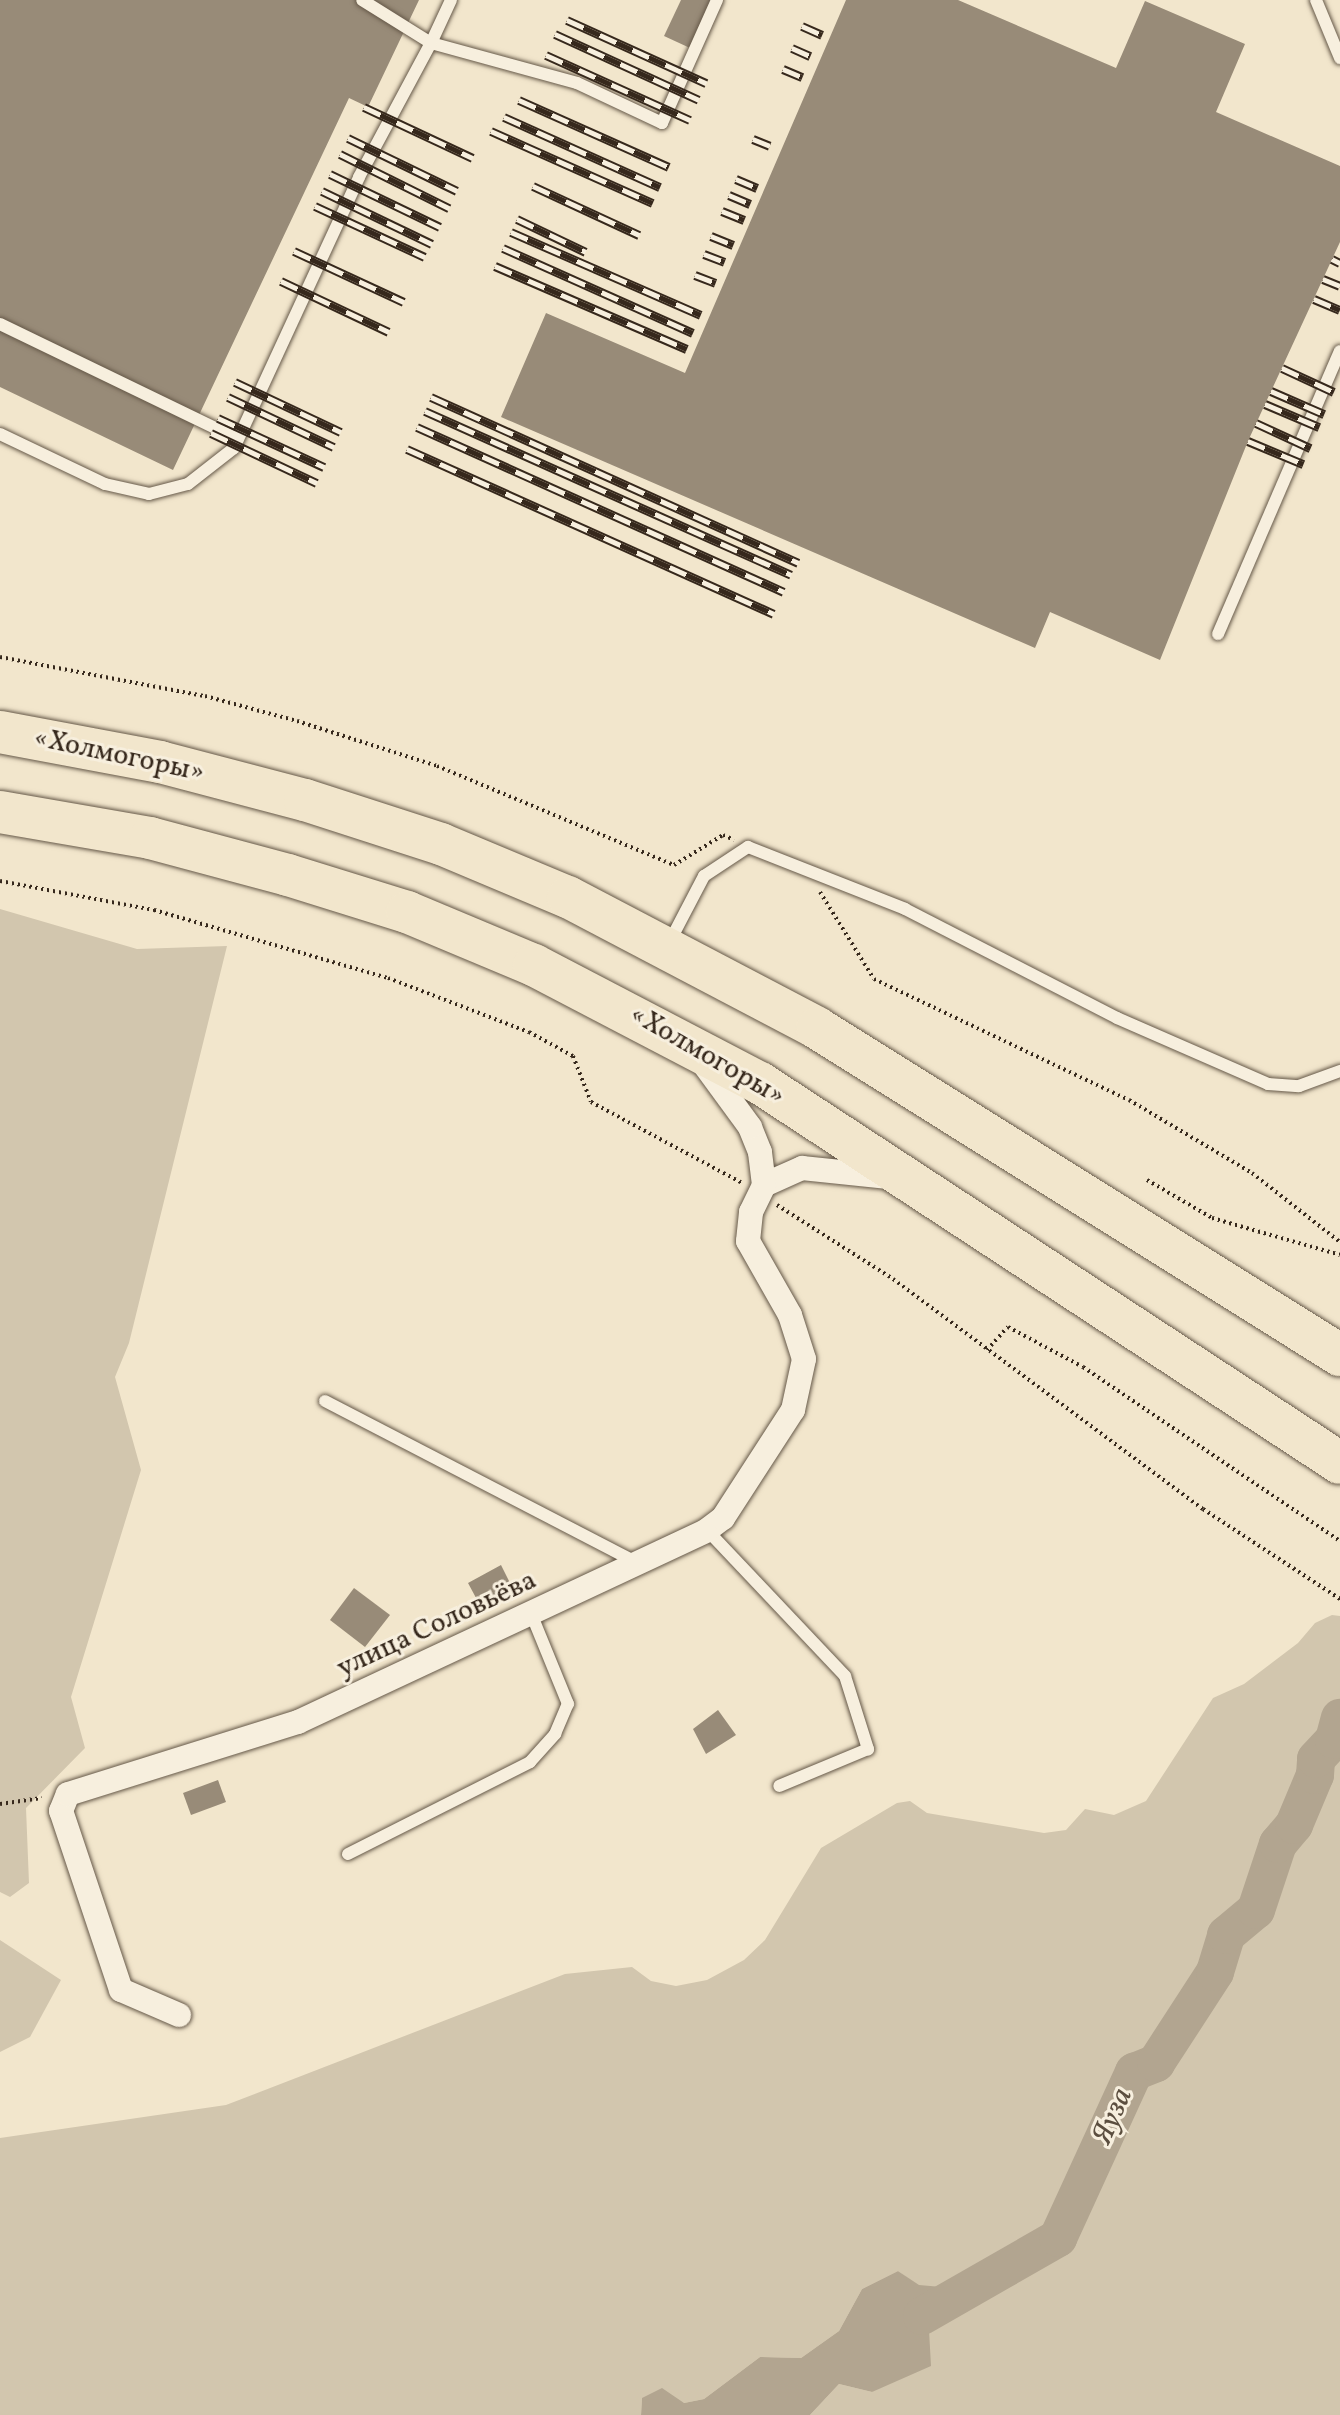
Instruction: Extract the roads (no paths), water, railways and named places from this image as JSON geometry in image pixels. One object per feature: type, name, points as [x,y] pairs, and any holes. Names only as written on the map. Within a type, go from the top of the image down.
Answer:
[{"type":"highway","name":"«Холмогоры»","points":[[0,732],[160,762],[305,800],[441,844],[668,946],[817,1028],[1340,1355]]},
{"type":"highway","name":"«Холмогоры»","points":[[0,812],[150,838],[407,912],[534,965],[687,1042],[915,1181],[1340,1463]]},
{"type":"street","name":"улица Соловьёва","points":[[179,2015],[121,1990],[61,1811],[68,1794],[298,1722],[532,1616],[707,1530],[723,1518],[779,1434],[805,1374],[790,1315],[748,1241],[761,1190],[760,1152],[750,1127],[687,1042]]},
{"type":"street","points":[[761,1190],[802,1168],[915,1181]]},
{"type":"lane","points":[[362,0],[431,43],[577,83],[662,123],[717,0]]},
{"type":"lane","points":[[0,434],[105,484],[149,494],[188,484],[209,472],[238,439],[359,177],[451,0]]},
{"type":"lane","points":[[1316,0],[1340,58]]},
{"type":"lane","points":[[0,324],[238,439]]},
{"type":"lane","points":[[1218,634],[1340,351]]},
{"type":"lane","points":[[668,946],[704,876],[748,847],[905,909],[1117,1018],[1268,1084],[1299,1086],[1340,1071]]},
{"type":"lane","points":[[325,1401],[638,1564]]},
{"type":"lane","points":[[707,1530],[845,1676],[868,1749],[779,1786]]},
{"type":"lane","points":[[348,1854],[530,1762],[555,1734],[568,1704],[532,1616]]},
{"type":"waterway","name":"Яуза","points":[[922,2316],[1058,2238],[1134,2072],[1156,2063],[1215,1972],[1226,1935],[1256,1910],[1278,1844],[1294,1825],[1315,1775],[1316,1759],[1334,1740],[1340,1718]]},
{"type":"railway","points":[[567,20],[706,83]]},
{"type":"railway","points":[[802,26],[822,35]]},
{"type":"railway","points":[[555,34],[699,100]]},
{"type":"railway","points":[[792,48],[810,56]]},
{"type":"railway","points":[[546,55],[690,120]]},
{"type":"railway","points":[[783,69],[802,77]]},
{"type":"railway","points":[[519,100],[669,167]]},
{"type":"railway","points":[[364,107],[473,158]]},
{"type":"railway","points":[[504,117],[660,187]]},
{"type":"railway","points":[[491,131],[653,203]]},
{"type":"railway","points":[[348,138],[457,191]]},
{"type":"railway","points":[[753,139],[770,146]]},
{"type":"railway","points":[[340,154],[449,208]]},
{"type":"railway","points":[[330,174],[440,227]]},
{"type":"railway","points":[[736,179],[757,188]]},
{"type":"railway","points":[[533,186],[639,235]]},
{"type":"railway","points":[[322,191],[432,244]]},
{"type":"railway","points":[[729,195],[750,204]]},
{"type":"railway","points":[[315,206],[425,257]]},
{"type":"railway","points":[[722,211],[744,220]]},
{"type":"railway","points":[[517,219],[586,252]]},
{"type":"railway","points":[[511,232],[701,315]]},
{"type":"railway","points":[[711,236],[733,245]]},
{"type":"railway","points":[[503,248],[693,333]]},
{"type":"railway","points":[[294,251],[404,302]]},
{"type":"railway","points":[[704,254],[725,262]]},
{"type":"railway","points":[[1332,259],[1340,263]]},
{"type":"railway","points":[[495,266],[687,349]]},
{"type":"railway","points":[[695,275],[716,283]]},
{"type":"railway","points":[[1323,279],[1340,286]]},
{"type":"railway","points":[[281,281],[389,332]]},
{"type":"railway","points":[[1314,299],[1340,310]]},
{"type":"railway","points":[[1282,368],[1334,392]]},
{"type":"railway","points":[[235,382],[341,432]]},
{"type":"railway","points":[[1271,391],[1324,414]]},
{"type":"railway","points":[[228,397],[334,447]]},
{"type":"railway","points":[[431,397],[798,563]]},
{"type":"railway","points":[[1265,404],[1319,427]]},
{"type":"railway","points":[[425,411],[791,575]]},
{"type":"railway","points":[[218,418],[324,467]]},
{"type":"railway","points":[[1256,423],[1310,448]]},
{"type":"railway","points":[[417,427],[784,592]]},
{"type":"railway","points":[[211,433],[317,483]]},
{"type":"railway","points":[[1248,441],[1303,464]]},
{"type":"railway","points":[[407,449],[774,614]]}]
